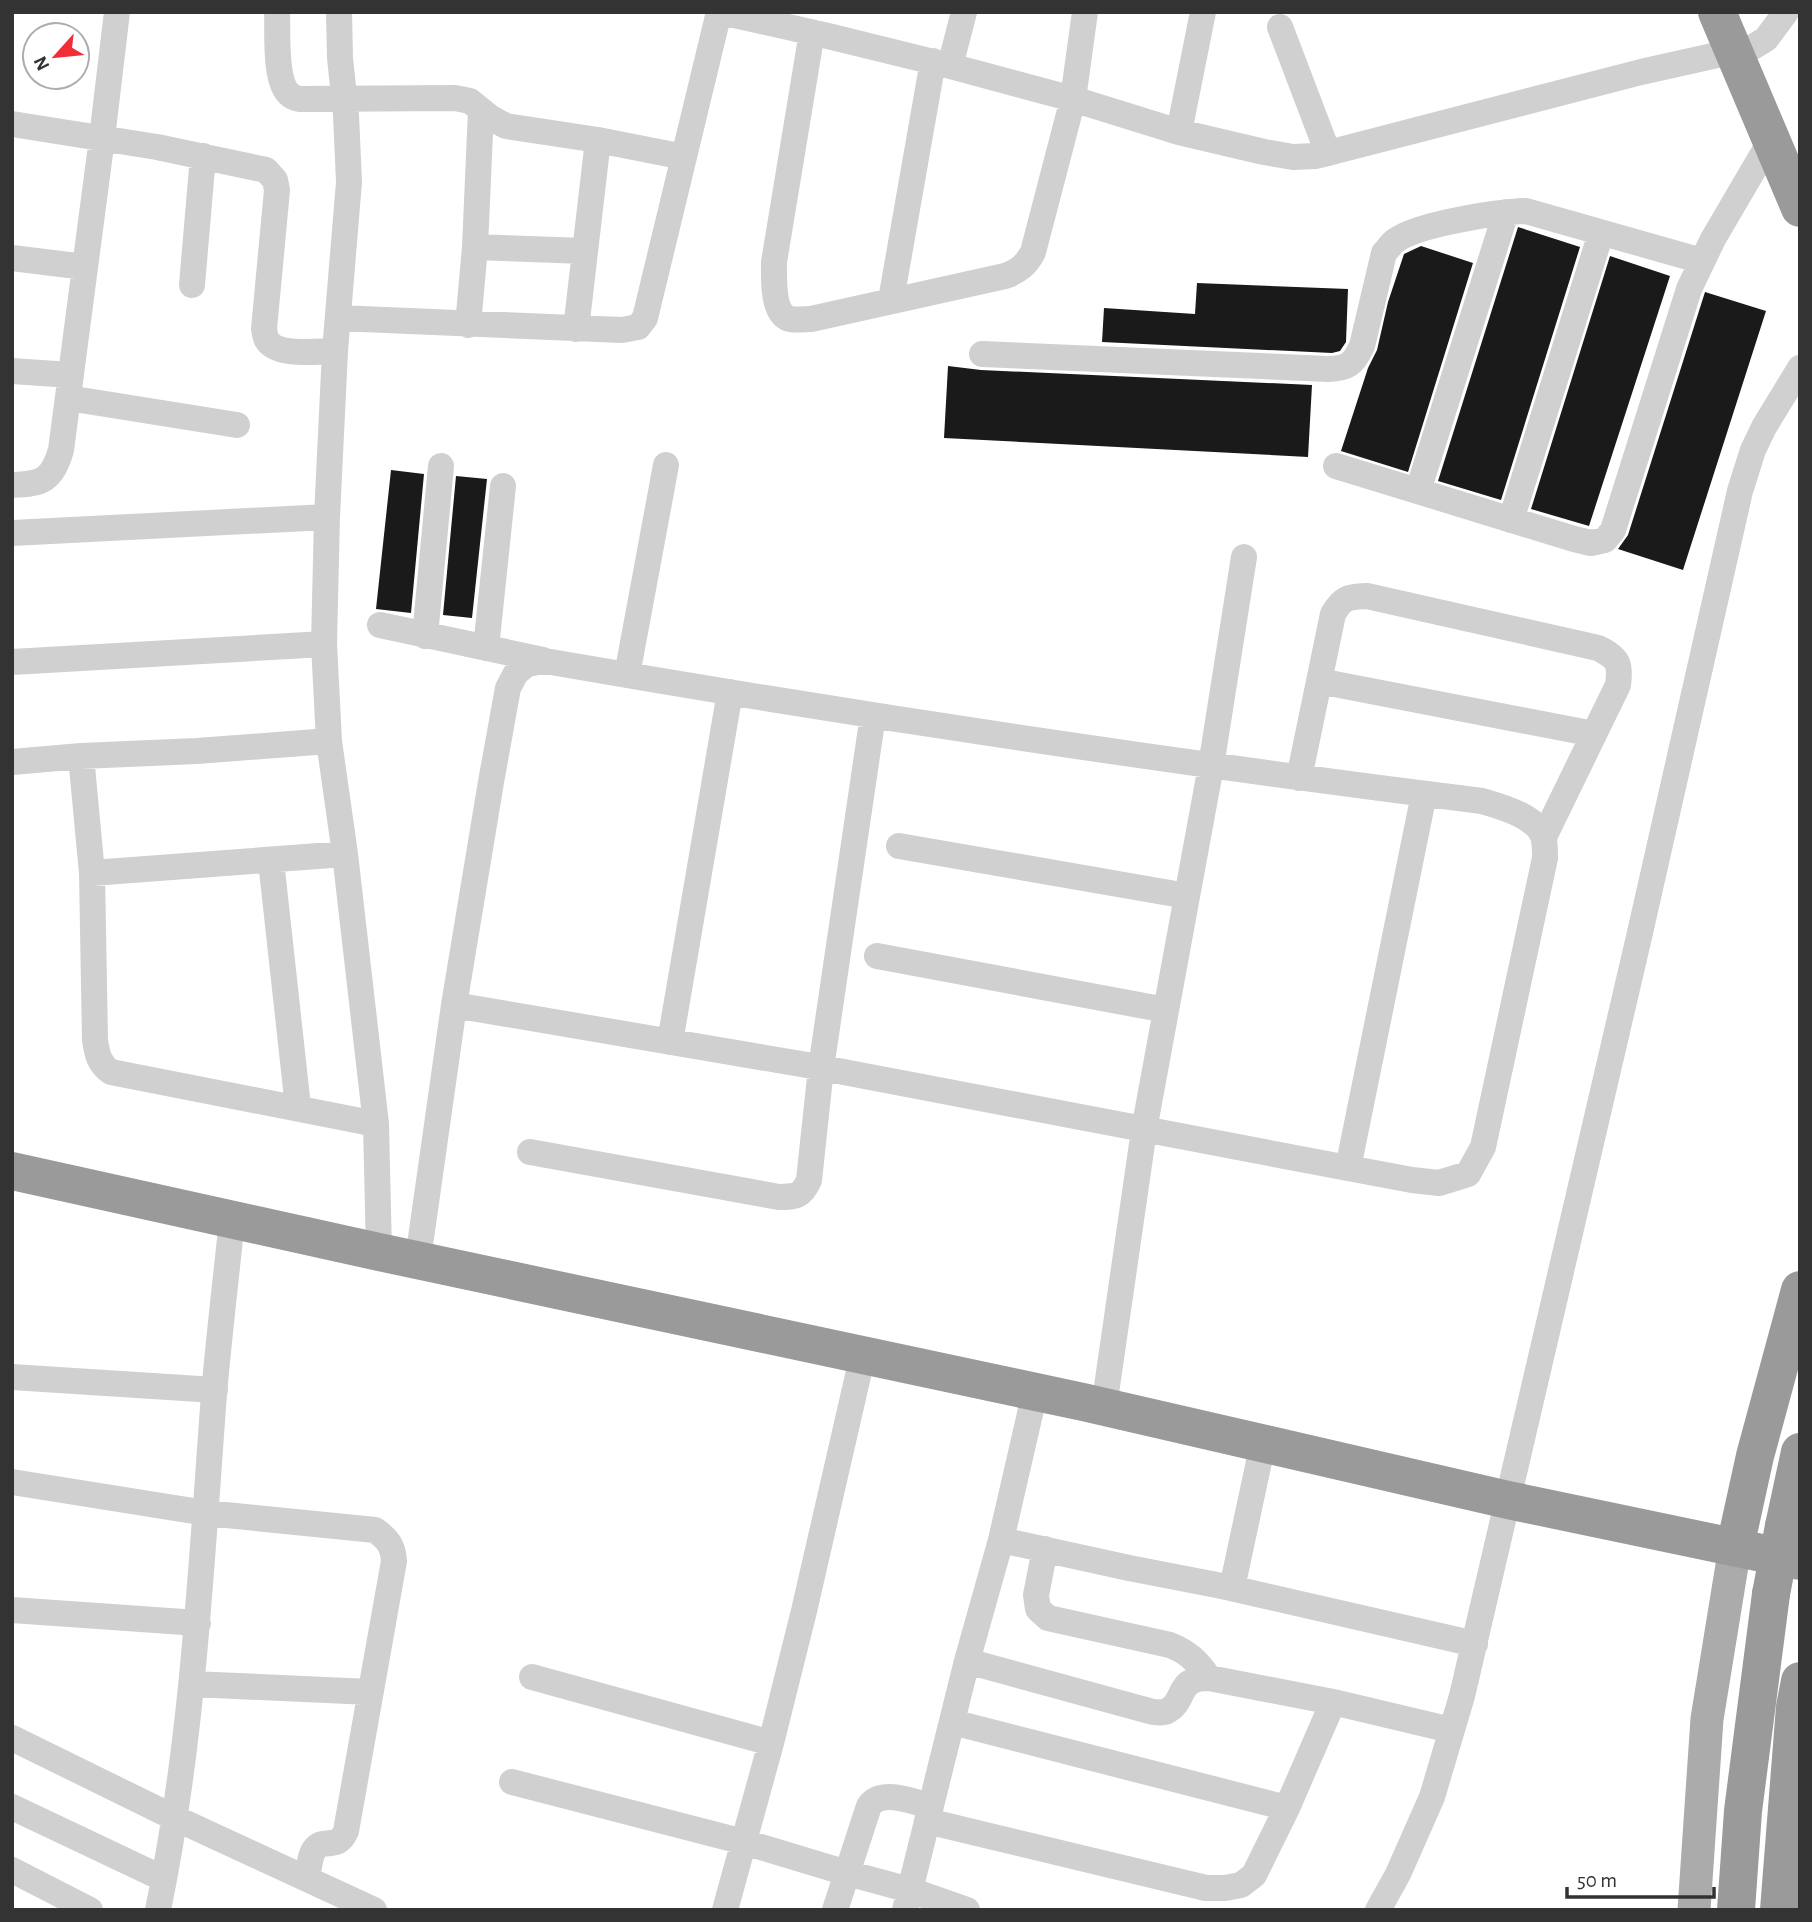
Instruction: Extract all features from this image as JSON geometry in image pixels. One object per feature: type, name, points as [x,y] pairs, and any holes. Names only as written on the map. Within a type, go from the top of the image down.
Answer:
[{"type":"highway","points":[[1717,12],[1771,140],[1797,190]]},
{"type":"highway","points":[[12,1171],[1104,1407],[1508,1500],[1800,1561]]},
{"type":"highway","points":[[1735,1547],[1755,1456],[1800,1290]]},
{"type":"highway","points":[[1736,1910],[1743,1811],[1770,1594],[1800,1451]]},
{"type":"highway","points":[[1779,1910],[1800,1681]]},
{"type":"main road","points":[[1694,1910],[1707,1719],[1735,1547]]},
{"type":"street","points":[[12,485],[26,485],[47,479],[56,466],[61,450],[117,12]]},
{"type":"street","points":[[277,12],[279,71],[289,94],[299,99],[456,98],[470,101],[506,126],[684,157]]},
{"type":"street","points":[[339,12],[349,183],[335,351],[324,644],[329,741],[345,854],[376,1124],[379,1252]]},
{"type":"street","points":[[338,318],[576,329],[622,330],[639,327],[645,318],[720,12],[942,64],[1073,99],[1179,132],[1293,157],[1328,153],[1640,72],[1753,47],[1766,39],[1786,12]]},
{"type":"street","points":[[891,300],[942,64],[964,12]]},
{"type":"street","points":[[812,32],[774,262],[777,303],[787,318],[796,320],[811,319],[1005,276],[1026,264],[1033,252],[1073,99],[1085,12]]},
{"type":"street","points":[[1179,132],[1203,12]]},
{"type":"street","points":[[1280,27],[1328,153]]},
{"type":"street","points":[[468,325],[475,247],[481,110]]},
{"type":"street","points":[[12,124],[203,156],[266,170],[275,180],[277,190],[264,329],[268,342],[287,351],[335,351]]},
{"type":"street","points":[[576,329],[598,140]]},
{"type":"street","points":[[1336,466],[1591,543],[1605,540],[1612,530],[1685,302],[1702,261],[1771,140]]},
{"type":"street","points":[[192,285],[203,156]]},
{"type":"street","points":[[982,354],[1314,369],[1345,368],[1356,360],[1362,346],[1384,253],[1394,242],[1424,228],[1506,212],[1526,211],[1702,261]]},
{"type":"street","points":[[1418,491],[1506,212]]},
{"type":"street","points":[[1511,520],[1601,233]]},
{"type":"street","points":[[475,247],[584,251]]},
{"type":"street","points":[[12,258],[85,267]]},
{"type":"street","points":[[1378,1910],[1398,1874],[1432,1797],[1475,1644],[1740,491],[1753,450],[1764,427],[1800,368]]},
{"type":"street","points":[[12,371],[237,425]]},
{"type":"street","points":[[627,675],[666,465]]},
{"type":"street","points":[[425,636],[440,466]]},
{"type":"street","points":[[486,648],[503,486]]},
{"type":"street","points":[[12,533],[327,517]]},
{"type":"street","points":[[1104,1407],[1144,1130],[1211,766],[1244,557]]},
{"type":"street","points":[[454,1005],[821,1068],[1412,1180],[1439,1183],[1468,1174],[1483,1147],[1545,858],[1544,837],[1618,685],[1620,668],[1612,655],[1598,648],[1367,596],[1350,597],[1340,603],[1333,614],[1299,778]]},
{"type":"street","points":[[380,625],[545,661],[873,715],[1211,766],[1482,801],[1530,821],[1544,837]]},
{"type":"street","points":[[12,662],[324,644]]},
{"type":"street","points":[[418,1259],[454,1005],[508,688],[516,673],[527,664],[545,661]]},
{"type":"street","points":[[1319,681],[1594,734]]},
{"type":"street","points":[[670,1042],[730,692]]},
{"type":"street","points":[[530,1152],[779,1197],[794,1197],[805,1191],[809,1180],[821,1068],[873,715]]},
{"type":"street","points":[[12,762],[329,741]]},
{"type":"street","points":[[81,756],[92,873],[95,1040],[97,1055],[103,1066],[111,1072],[376,1124]]},
{"type":"street","points":[[1348,1168],[1424,794]]},
{"type":"street","points":[[899,846],[1187,896]]},
{"type":"street","points":[[92,873],[345,854]]},
{"type":"street","points":[[271,861],[298,1107]]},
{"type":"street","points":[[877,956],[1166,1010]]},
{"type":"street","points":[[158,1910],[175,1818],[192,1684],[215,1390],[232,1220]]},
{"type":"street","points":[[725,1910],[804,1611],[863,1354]]},
{"type":"street","points":[[12,1377],[215,1390]]},
{"type":"street","points":[[907,1900],[967,1661],[1001,1540],[1035,1392]]},
{"type":"street","points":[[1232,1588],[1263,1443]]},
{"type":"street","points":[[12,1482],[206,1513],[375,1530],[387,1538],[393,1548],[394,1561],[346,1831],[342,1840],[336,1844],[325,1843],[316,1847],[307,1879]]},
{"type":"street","points":[[1001,1540],[1232,1588],[1475,1644]]},
{"type":"street","points":[[1045,1549],[1036,1595],[1038,1609],[1048,1618],[1184,1650],[1197,1661],[1209,1678]]},
{"type":"street","points":[[12,1610],[198,1623]]},
{"type":"street","points":[[967,1661],[1153,1712],[1165,1712],[1175,1703],[1188,1682],[1197,1678],[1209,1678],[1333,1702],[1451,1730]]},
{"type":"street","points":[[532,1677],[771,1743]]},
{"type":"street","points":[[192,1684],[370,1692]]},
{"type":"street","points":[[835,1910],[869,1806],[882,1797],[890,1797],[929,1814],[1206,1888],[1220,1899],[1254,1875],[1287,1808],[1333,1702]]},
{"type":"street","points":[[953,1722],[1287,1808]]},
{"type":"street","points":[[12,1738],[175,1818],[374,1910]]},
{"type":"street","points":[[512,1782],[744,1842],[847,1873],[907,1900],[967,1910]]},
{"type":"street","points":[[12,1807],[164,1878]]},
{"type":"street","points":[[12,1870],[90,1910]]},
{"type":"building","points":[[1518,227],[1580,247],[1501,500],[1438,481]]},
{"type":"building","points":[[1421,246],[1473,263],[1408,472],[1341,451],[1368,368],[1377,350],[1388,302],[1404,254]]},
{"type":"building","points":[[1610,256],[1670,276],[1589,526],[1531,509]]},
{"type":"building","points":[[1197,283],[1348,289],[1346,342],[1340,351],[1332,353],[1102,342],[1104,308],[1195,314]]},
{"type":"building","points":[[1705,292],[1766,311],[1683,570],[1618,549],[1628,535]]},
{"type":"building","points":[[948,366],[981,370],[1312,385],[1308,457],[944,438]]},
{"type":"building","points":[[391,470],[424,474],[411,613],[376,609]]},
{"type":"building","points":[[456,476],[487,479],[472,618],[443,615]]}]
